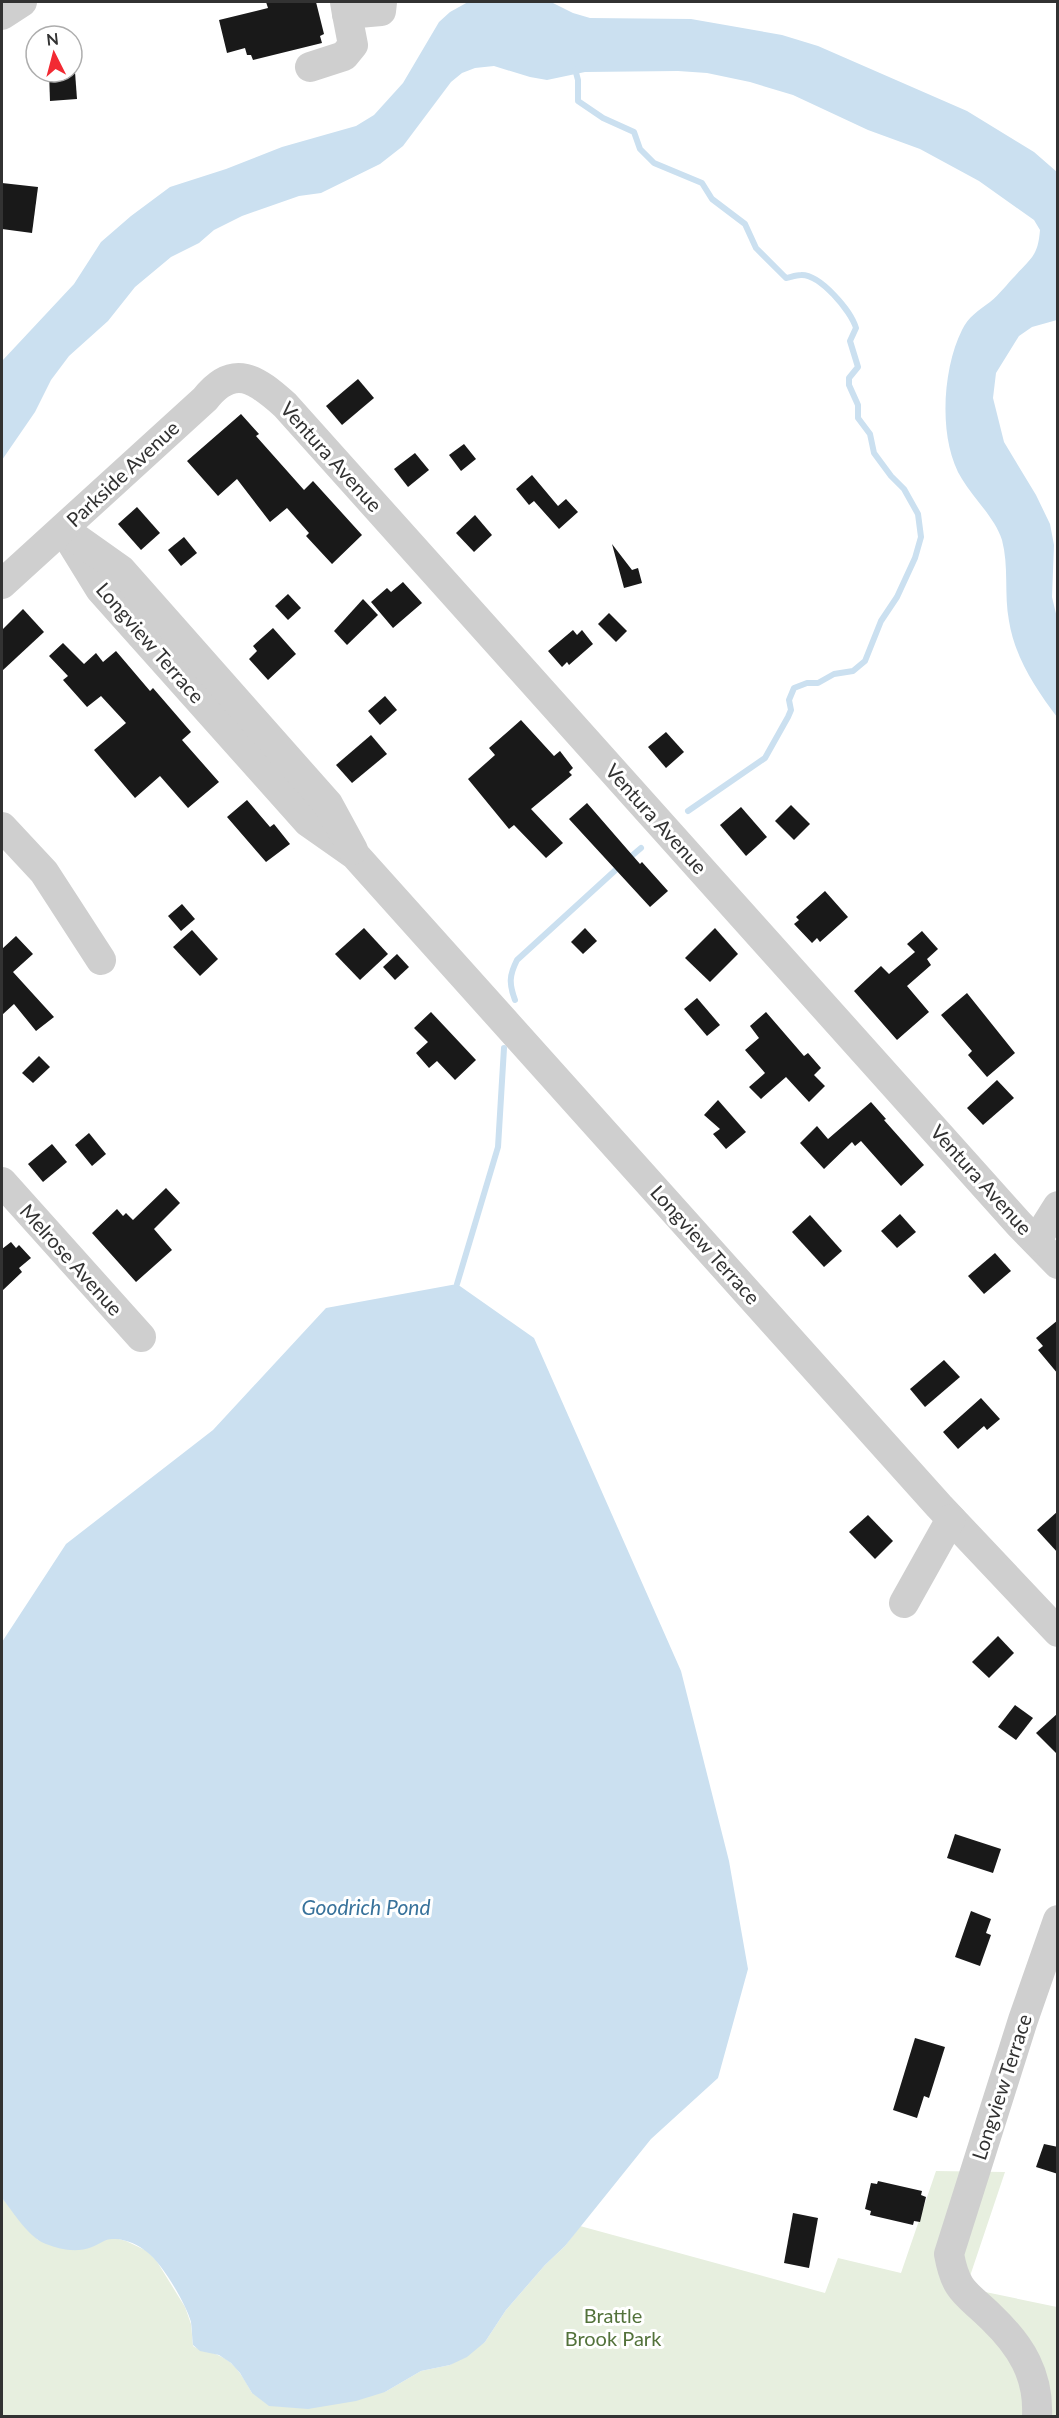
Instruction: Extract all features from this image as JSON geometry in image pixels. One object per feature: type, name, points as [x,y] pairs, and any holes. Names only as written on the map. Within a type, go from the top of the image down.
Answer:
[{"type":"street","points":[[2,15],[22,2]]},
{"type":"street","points":[[309,68],[344,56],[353,45],[346,8],[381,11],[382,2]]},
{"type":"street","name":"Parkside Avenue","points":[[2,584],[205,399],[220,382],[236,379],[250,380]]},
{"type":"street","name":"Ventura Avenue","points":[[250,380],[264,386],[285,405],[1058,1264]]},
{"type":"street","name":"Longview Terrace","points":[[63,529],[100,589],[308,822],[356,855],[951,1519],[1058,1632]]},
{"type":"street","points":[[2,827],[44,872],[101,960]]},
{"type":"street","name":"Melrose Avenue","points":[[2,1182],[141,1337]]},
{"type":"street","points":[[1036,1241],[1058,1206]]},
{"type":"street","points":[[904,1604],[951,1519]]},
{"type":"street","name":"Longview Terrace","points":[[1037,2416],[1035,2380],[1023,2355],[994,2319],[965,2296],[951,2270],[949,2254],[1058,1920]]},
{"type":"green space","name":"Brattle Brook Park","points":[[936,2171],[1005,2172],[966,2288],[1057,2307],[1057,2416],[2,2416],[2,2198],[38,2240],[91,2247],[104,2239],[115,2238],[147,2251],[156,2260],[185,2307],[191,2324],[193,2346],[226,2359],[239,2372],[252,2393],[385,2392],[421,2371],[450,2365],[485,2342],[506,2310],[545,2265],[565,2246],[580,2226],[825,2293],[838,2258],[901,2273]]},
{"type":"water","points":[[468,2],[551,2],[573,13],[590,18],[691,19],[782,35],[818,46],[967,111],[1034,152],[1057,172],[1057,320],[1032,327],[1019,336],[996,373],[993,398],[1004,442],[1036,495],[1050,524],[1054,545],[1052,597],[1058,622],[1057,717],[1034,684],[1016,648],[1008,611],[1002,540],[954,463],[946,426],[950,365],[964,325],[997,296],[1029,260],[1038,246],[1040,230],[1034,220],[979,181],[920,149],[868,130],[793,95],[750,82],[707,73],[678,71],[585,72],[547,80],[494,66],[475,68],[462,73],[451,82],[403,146],[380,164],[321,193],[299,196],[242,216],[214,230],[199,243],[171,257],[135,287],[108,321],[69,356],[51,380],[35,412],[2,460],[2,361],[74,284],[101,242],[170,187],[226,169],[282,147],[356,126],[374,115],[403,83],[439,22],[450,12]]},
{"type":"water","name":"Goodrich Pond","points":[[457,1284],[534,1338],[681,1671],[729,1861],[748,1969],[718,2078],[651,2139],[565,2246],[545,2265],[506,2310],[485,2342],[467,2357],[450,2365],[421,2371],[385,2392],[356,2401],[308,2409],[269,2406],[252,2393],[231,2363],[219,2355],[200,2351],[193,2345],[191,2322],[184,2305],[166,2274],[144,2249],[131,2242],[117,2239],[107,2240],[81,2250],[52,2246],[33,2236],[2,2198],[2,1642],[66,1544],[213,1430],[326,1308]]},
{"type":"building","points":[[266,2],[316,2],[324,34],[320,36],[322,43],[253,60],[251,55],[247,55],[245,48],[227,53],[219,20],[268,8]]},
{"type":"building","points":[[49,84],[76,84],[77,99],[50,101]]},
{"type":"building","points":[[2,183],[38,187],[32,233],[2,229]]},
{"type":"building","points":[[358,379],[374,398],[342,425],[326,406]]},
{"type":"building","points":[[241,414],[259,434],[256,436],[304,490],[313,481],[362,535],[332,564],[306,536],[309,533],[287,508],[270,522],[237,479],[218,496],[187,461]]},
{"type":"building","points":[[464,444],[476,459],[461,471],[449,455]]},
{"type":"building","points":[[415,453],[429,470],[408,487],[394,469]]},
{"type":"building","points":[[532,475],[558,506],[566,499],[578,512],[559,529],[534,501],[529,505],[516,489]]},
{"type":"building","points":[[137,507],[160,533],[141,550],[118,524]]},
{"type":"building","points":[[475,515],[492,535],[474,552],[456,533]]},
{"type":"building","points":[[184,537],[197,553],[181,566],[168,550]]},
{"type":"building","points":[[612,544],[632,570],[638,568],[642,583],[624,588]]},
{"type":"building","points":[[403,582],[422,603],[393,628],[371,602],[387,588],[391,592]]},
{"type":"building","points":[[288,594],[301,608],[288,620],[275,606]]},
{"type":"building","points":[[363,599],[378,615],[347,645],[334,631]]},
{"type":"building","points":[[23,609],[44,632],[2,671],[2,630]]},
{"type":"building","points":[[609,613],[627,631],[616,642],[598,624]]},
{"type":"building","points":[[273,628],[296,654],[268,680],[249,659],[257,651],[253,646]]},
{"type":"building","points":[[573,630],[577,635],[582,630],[593,644],[569,665],[567,662],[562,667],[548,651]]},
{"type":"building","points":[[63,643],[84,664],[96,653],[103,662],[116,651],[150,691],[153,688],[191,732],[182,740],[219,782],[188,808],[160,776],[135,798],[94,750],[126,723],[101,696],[87,707],[63,680],[68,676],[49,656]]},
{"type":"building","points":[[385,696],[397,710],[380,725],[368,711]]},
{"type":"building","points":[[521,720],[554,756],[560,751],[573,768],[569,772],[572,775],[531,809],[563,843],[546,858],[514,825],[509,829],[468,779],[495,755],[489,748]]},
{"type":"building","points":[[666,732],[684,752],[666,768],[648,747]]},
{"type":"building","points":[[371,735],[387,754],[352,783],[336,765]]},
{"type":"building","points":[[247,800],[270,827],[274,824],[290,844],[266,862],[227,817]]},
{"type":"building","points":[[587,803],[640,864],[642,862],[668,891],[650,907],[569,819]]},
{"type":"building","points":[[791,805],[810,824],[794,840],[775,821]]},
{"type":"building","points":[[741,807],[767,837],[746,856],[720,825]]},
{"type":"building","points":[[825,891],[848,917],[820,942],[817,938],[812,943],[794,924],[799,920],[796,917]]},
{"type":"building","points":[[182,904],[195,919],[181,931],[168,916]]},
{"type":"building","points":[[364,928],[388,954],[360,980],[335,954]]},
{"type":"building","points":[[585,928],[597,941],[583,954],[571,942]]},
{"type":"building","points":[[715,928],[738,954],[710,982],[685,958]]},
{"type":"building","points":[[192,930],[218,959],[200,976],[173,947]]},
{"type":"building","points":[[922,931],[938,949],[927,959],[931,965],[907,986],[929,1012],[897,1040],[854,991],[881,966],[889,974],[915,952],[907,944]]},
{"type":"building","points":[[16,936],[33,954],[13,972],[54,1017],[36,1031],[14,1004],[2,1015],[2,949]]},
{"type":"building","points":[[397,954],[409,967],[395,980],[383,967]]},
{"type":"building","points":[[967,993],[1015,1053],[987,1077],[968,1055],[972,1051],[941,1015]]},
{"type":"building","points":[[697,998],[720,1025],[707,1036],[684,1009]]},
{"type":"building","points":[[431,1012],[476,1060],[455,1080],[437,1061],[429,1068],[416,1053],[428,1042],[414,1028]]},
{"type":"building","points":[[766,1012],[804,1056],[808,1053],[821,1068],[814,1075],[825,1086],[809,1102],[786,1077],[761,1099],[749,1087],[765,1073],[745,1050],[759,1038],[750,1026]]},
{"type":"building","points":[[39,1056],[50,1067],[33,1083],[22,1073]]},
{"type":"building","points":[[997,1080],[1014,1098],[983,1125],[967,1108]]},
{"type":"building","points":[[718,1100],[746,1132],[726,1149],[713,1134],[720,1129],[704,1115]]},
{"type":"building","points":[[871,1102],[924,1165],[901,1186],[861,1141],[855,1146],[852,1142],[824,1169],[800,1143],[817,1126],[828,1139]]},
{"type":"building","points":[[89,1133],[106,1154],[92,1166],[75,1145]]},
{"type":"building","points":[[52,1144],[67,1162],[43,1182],[28,1164]]},
{"type":"building","points":[[166,1188],[180,1203],[154,1229],[172,1250],[136,1282],[92,1233],[117,1209],[123,1216],[126,1213],[133,1220]]},
{"type":"building","points":[[900,1214],[916,1232],[897,1248],[881,1231]]},
{"type":"building","points":[[810,1215],[842,1251],[824,1267],[792,1232]]},
{"type":"building","points":[[11,1242],[16,1248],[19,1245],[31,1258],[19,1268],[22,1272],[2,1291],[2,1249]]},
{"type":"building","points":[[995,1253],[1011,1271],[984,1294],[968,1276]]},
{"type":"building","points":[[1058,1320],[1058,1374],[1038,1350],[1043,1346],[1036,1338]]},
{"type":"building","points":[[944,1360],[960,1377],[925,1407],[910,1389]]},
{"type":"building","points":[[981,1398],[1000,1419],[987,1430],[984,1426],[958,1449],[943,1432]]},
{"type":"building","points":[[1058,1511],[1058,1553],[1037,1530]]},
{"type":"building","points":[[868,1515],[893,1541],[875,1559],[849,1532]]},
{"type":"building","points":[[998,1636],[1014,1653],[989,1678],[972,1662]]},
{"type":"building","points":[[1015,1705],[1033,1718],[1016,1740],[998,1727]]},
{"type":"building","points":[[1058,1713],[1058,1755],[1036,1733]]},
{"type":"building","points":[[955,1834],[1001,1849],[993,1873],[947,1858]]},
{"type":"building","points":[[971,1911],[991,1919],[986,1933],[991,1935],[980,1966],[955,1957]]},
{"type":"building","points":[[915,2038],[945,2047],[929,2098],[924,2096],[917,2118],[893,2110]]},
{"type":"building","points":[[1044,2144],[1058,2147],[1058,2174],[1036,2167]]},
{"type":"building","points":[[878,2181],[922,2191],[921,2195],[926,2197],[920,2222],[914,2221],[913,2225],[870,2215],[871,2211],[865,2209],[871,2183],[877,2184]]},
{"type":"building","points":[[793,2213],[818,2218],[809,2268],[784,2263]]},
{"type":"waterway","points":[[575,69],[578,80],[578,101],[603,118],[634,132],[640,149],[654,163],[702,183],[712,199],[745,224],[756,248],[786,278],[799,275],[817,280],[848,312],[856,328],[850,341],[858,367],[849,378],[849,385],[858,405],[858,418],[870,434],[874,453],[904,489],[918,514],[921,537],[915,558],[897,597],[881,621],[865,661],[853,671],[834,674],[818,683],[807,683],[794,688],[789,700],[791,710],[765,758],[688,811]]},
{"type":"waterway","points":[[628,859],[641,848]]},
{"type":"waterway","points":[[515,1000],[511,980],[517,960],[620,866]]},
{"type":"waterway","points":[[457,1284],[498,1147],[504,1048]]}]
